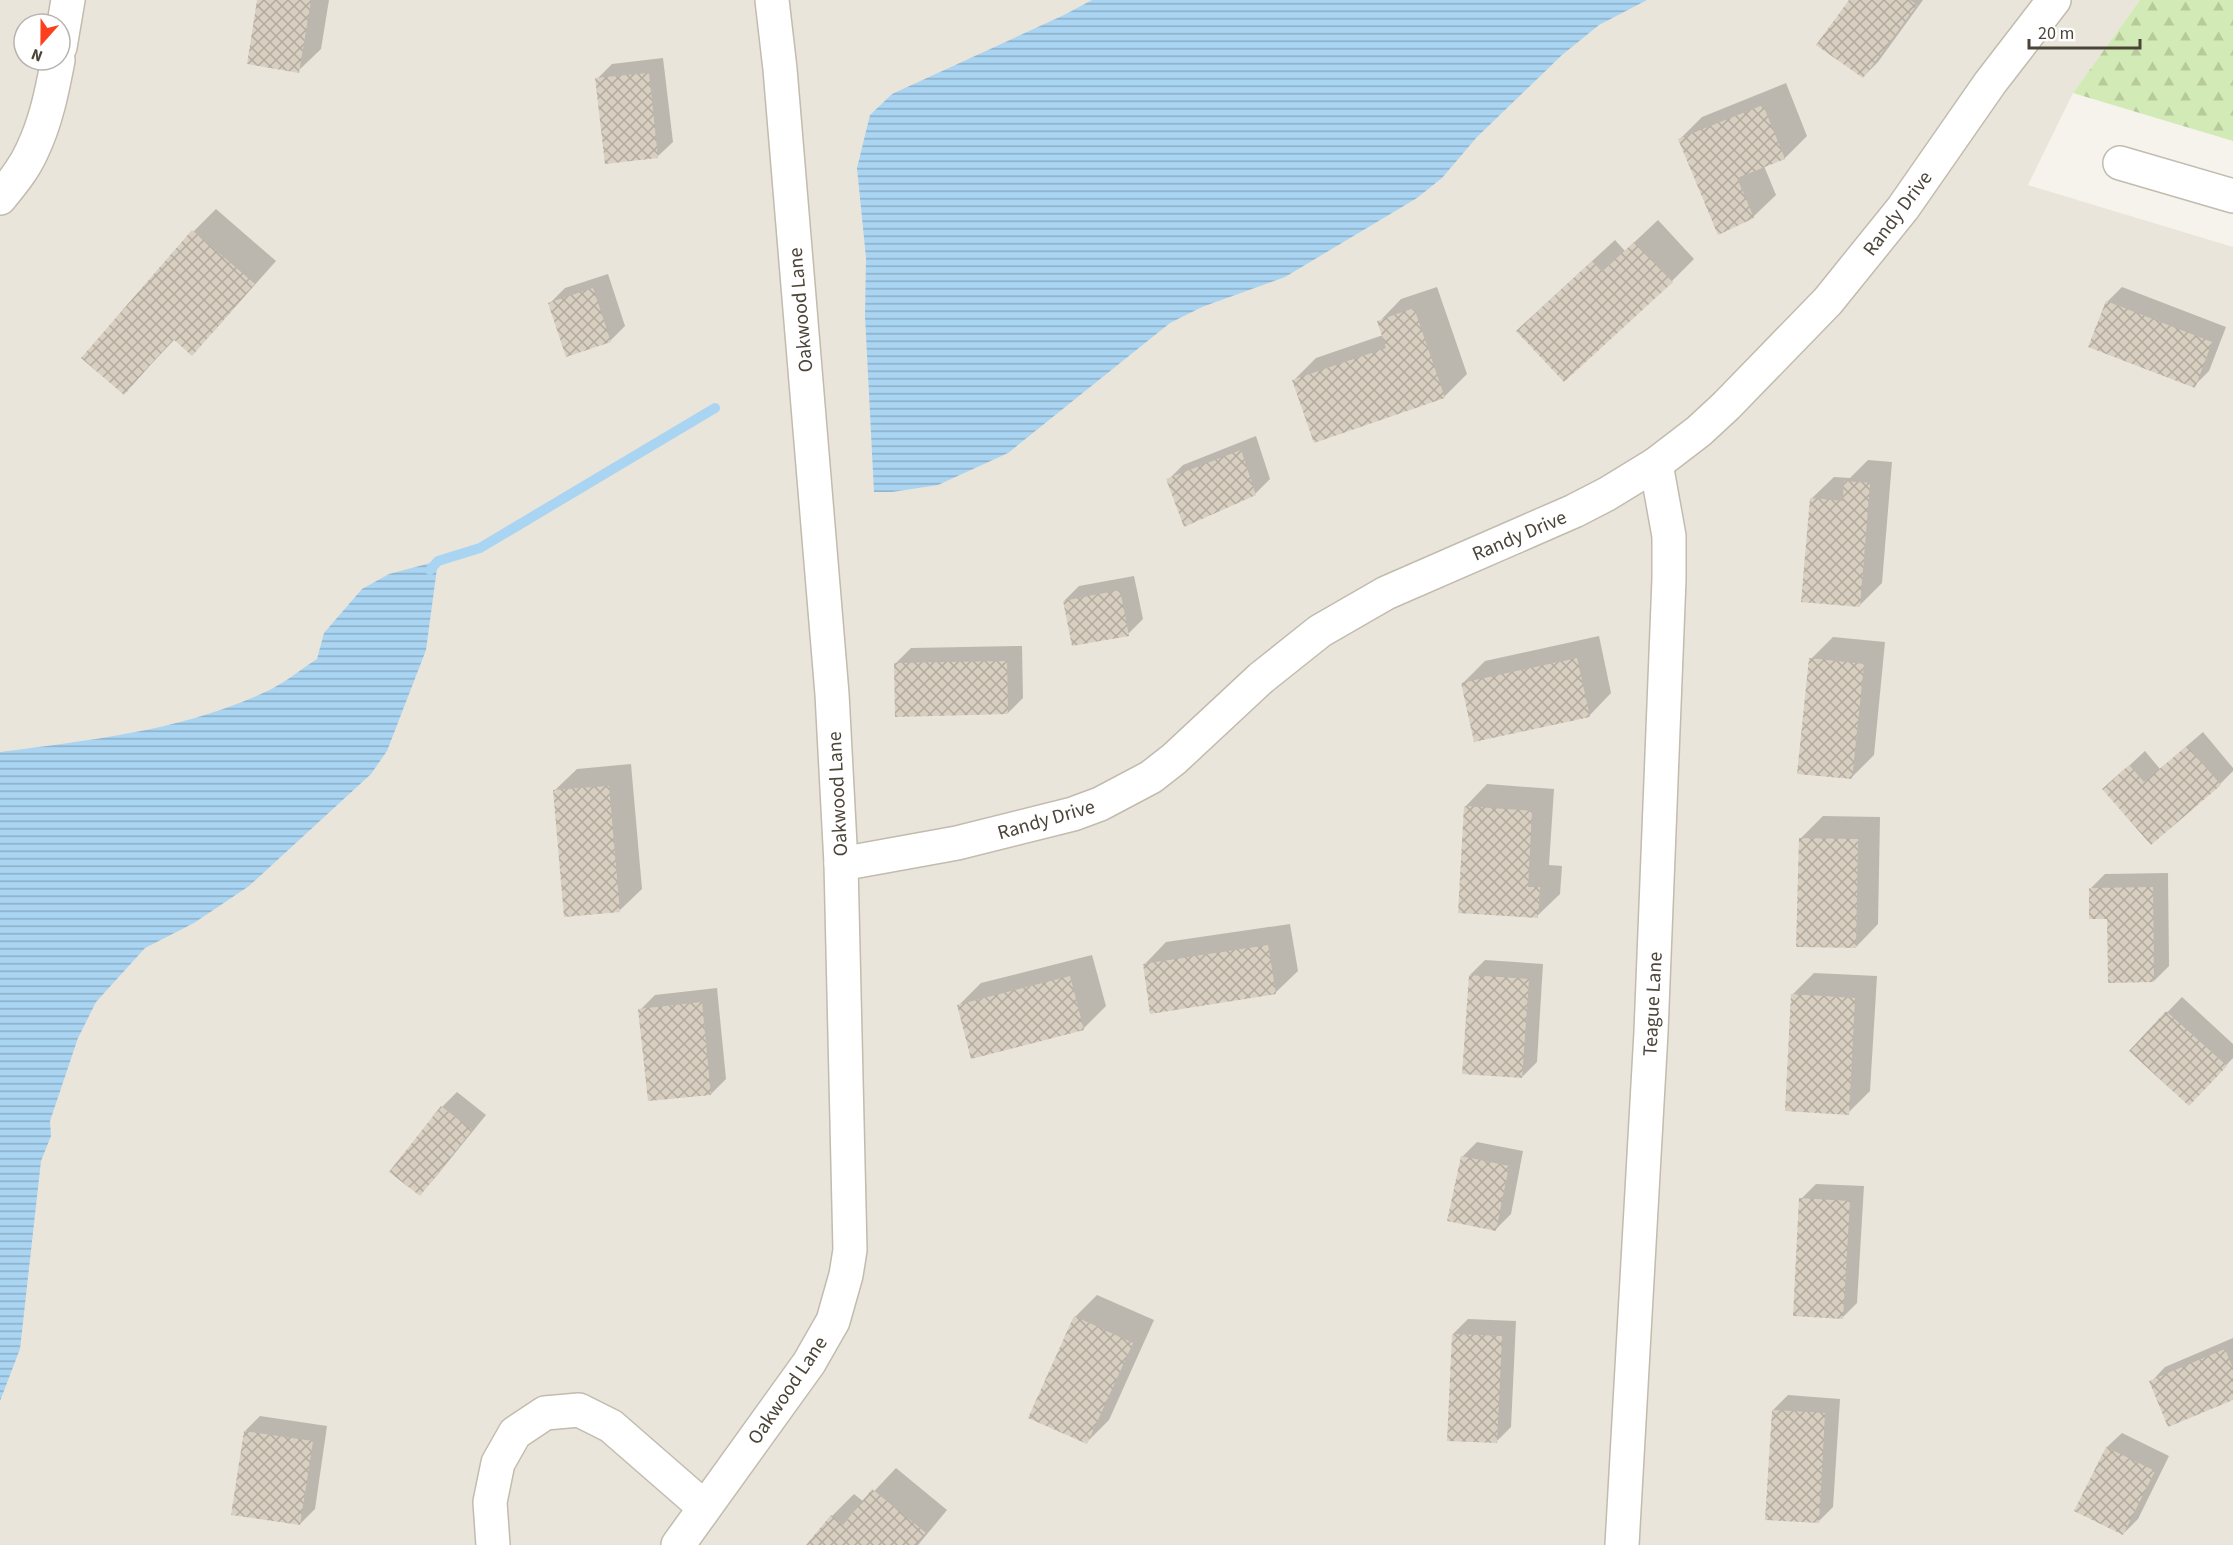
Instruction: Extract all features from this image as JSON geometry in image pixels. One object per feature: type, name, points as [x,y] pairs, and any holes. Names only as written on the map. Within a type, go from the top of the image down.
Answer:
[{"type":"street","name":"Oakwood Lane","points":[[679,1543],[809,1363],[832,1321],[846,1275],[850,1250],[841,864],[832,694],[781,81],[772,0]]},
{"type":"street","name":"Randy Drive","points":[[841,864],[957,843],[1073,814],[1100,804],[1151,777],[1174,759],[1261,678],[1320,631],[1386,592],[1591,503],[1656,464],[1699,432],[1828,301],[1903,208],[1990,83],[2054,0]]},
{"type":"street","points":[[0,198],[32,152],[49,106],[56,72]]},
{"type":"street","points":[[2120,163],[2233,196]]},
{"type":"street","name":"Teague Lane","points":[[1622,1545],[1651,1032],[1669,579],[1669,536],[1656,464]]},
{"type":"street","points":[[493,1545],[490,1502],[498,1463],[515,1433],[545,1413],[579,1410],[611,1426],[704,1507]]},
{"type":"shaded area","points":[[0,0],[2140,0],[2073,93],[2028,185],[2233,247],[2233,1545],[0,1545]]},
{"type":"green space","points":[[2140,0],[2233,0],[2233,141],[2073,93]]},
{"type":"water","points":[[1092,0],[1647,0],[1599,25],[1562,55],[1477,137],[1442,178],[1417,198],[1285,277],[1202,307],[1170,323],[1008,453],[938,485],[892,492],[874,492],[865,316],[866,258],[857,168],[870,115],[892,94]]},
{"type":"water","points":[[438,561],[426,650],[387,751],[371,774],[249,886],[194,923],[145,948],[96,1002],[78,1038],[50,1121],[51,1136],[41,1161],[20,1349],[0,1401],[0,752],[100,738],[167,725],[232,706],[270,690],[317,659],[324,633],[362,589],[389,574]]},
{"type":"building","points":[[257,0],[311,0],[299,73],[247,64]]},
{"type":"building","points":[[1849,0],[1910,0],[1917,5],[1863,78],[1816,45]]},
{"type":"building","points":[[649,73],[658,158],[605,164],[595,78]]},
{"type":"building","points":[[1763,105],[1785,159],[1737,178],[1754,218],[1718,235],[1678,139]]},
{"type":"building","points":[[192,230],[255,284],[192,356],[173,339],[124,395],[81,358]]},
{"type":"building","points":[[1634,242],[1673,282],[1564,382],[1516,331],[1592,261],[1602,272]]},
{"type":"building","points":[[593,288],[611,342],[566,357],[548,303]]},
{"type":"building","points":[[2106,301],[2212,342],[2195,388],[2088,347]]},
{"type":"building","points":[[1414,308],[1445,398],[1314,443],[1292,380],[1386,348],[1377,321]]},
{"type":"building","points":[[1241,450],[1256,495],[1184,527],[1166,479]]},
{"type":"building","points":[[1844,481],[1870,483],[1860,607],[1801,602],[1810,498],[1843,501]]},
{"type":"building","points":[[1120,590],[1129,636],[1072,646],[1063,601]]},
{"type":"building","points":[[1577,658],[1590,717],[1474,742],[1461,683]]},
{"type":"building","points":[[1809,658],[1864,664],[1852,779],[1797,774]]},
{"type":"building","points":[[1007,661],[1008,714],[895,717],[894,663]]},
{"type":"building","points":[[2187,746],[2221,785],[2151,845],[2102,789],[2129,765],[2144,782]]},
{"type":"building","points":[[609,786],[620,912],[564,917],[553,790]]},
{"type":"building","points":[[1464,806],[1532,811],[1528,887],[1540,887],[1538,918],[1458,913]]},
{"type":"building","points":[[1799,838],[1858,839],[1856,948],[1796,947]]},
{"type":"building","points":[[2153,887],[2154,982],[2108,983],[2107,919],[2089,919],[2089,888]]},
{"type":"building","points":[[1268,945],[1276,994],[1150,1014],[1143,964]]},
{"type":"building","points":[[1469,975],[1529,979],[1522,1078],[1462,1074]]},
{"type":"building","points":[[1070,976],[1084,1030],[971,1059],[957,1005]]},
{"type":"building","points":[[1791,994],[1855,998],[1849,1115],[1785,1111]]},
{"type":"building","points":[[702,1002],[711,1095],[648,1101],[638,1009]]},
{"type":"building","points":[[2166,1011],[2227,1066],[2189,1106],[2129,1051]]},
{"type":"building","points":[[441,1106],[472,1130],[420,1196],[389,1172]]},
{"type":"building","points":[[1461,1156],[1509,1166],[1496,1231],[1447,1221]]},
{"type":"building","points":[[1799,1198],[1850,1201],[1843,1319],[1793,1316]]},
{"type":"building","points":[[1074,1316],[1133,1343],[1087,1444],[1028,1418]]},
{"type":"building","points":[[1452,1334],[1502,1336],[1497,1443],[1447,1441]]},
{"type":"building","points":[[2225,1349],[2233,1369],[2233,1400],[2168,1427],[2149,1381]]},
{"type":"building","points":[[1772,1410],[1825,1413],[1819,1523],[1765,1520]]},
{"type":"building","points":[[244,1431],[313,1441],[300,1525],[231,1515]]},
{"type":"building","points":[[2106,1447],[2155,1471],[2123,1535],[2074,1511]]},
{"type":"building","points":[[872,1489],[926,1533],[916,1545],[806,1545],[831,1515],[843,1525]]},
{"type":"waterway","points":[[430,570],[438,561],[480,548],[715,408]]}]
